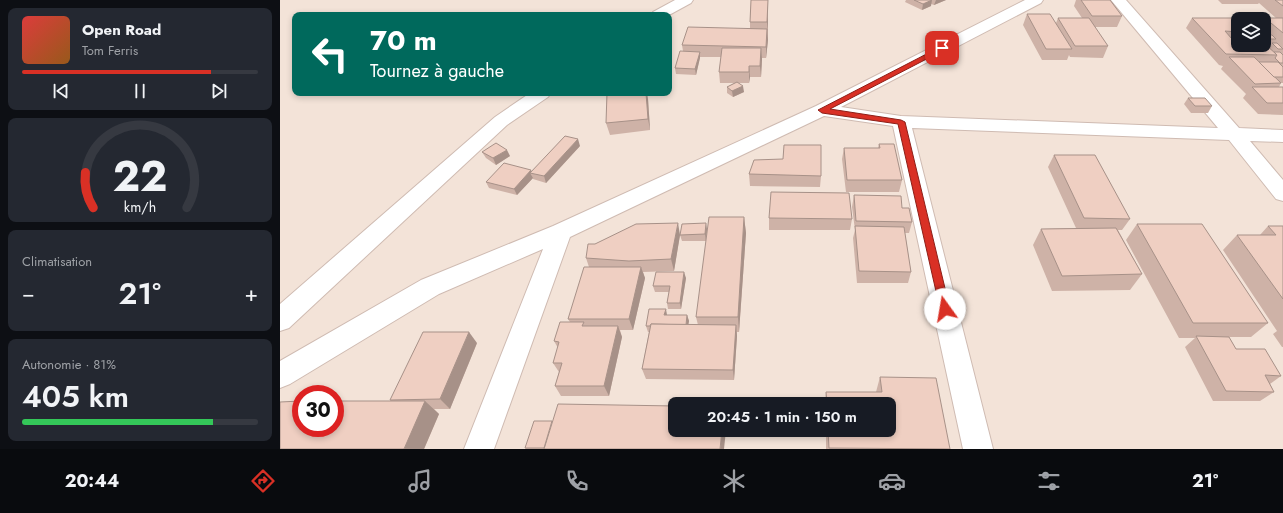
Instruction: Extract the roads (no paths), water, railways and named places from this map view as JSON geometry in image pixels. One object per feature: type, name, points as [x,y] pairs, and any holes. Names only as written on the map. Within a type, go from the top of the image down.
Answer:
[{"type":"street","points":[[664,12],[686,0]]},
{"type":"street","points":[[280,375],[430,287],[562,232],[822,110],[1036,0]]},
{"type":"street","points":[[1118,0],[1234,134],[1283,194]]},
{"type":"street","points":[[280,320],[502,121],[538,96]]},
{"type":"street","points":[[822,110],[901,122],[1283,136]]},
{"type":"street","points":[[901,122],[978,449]]},
{"type":"street","points":[[479,449],[562,232]]}]
